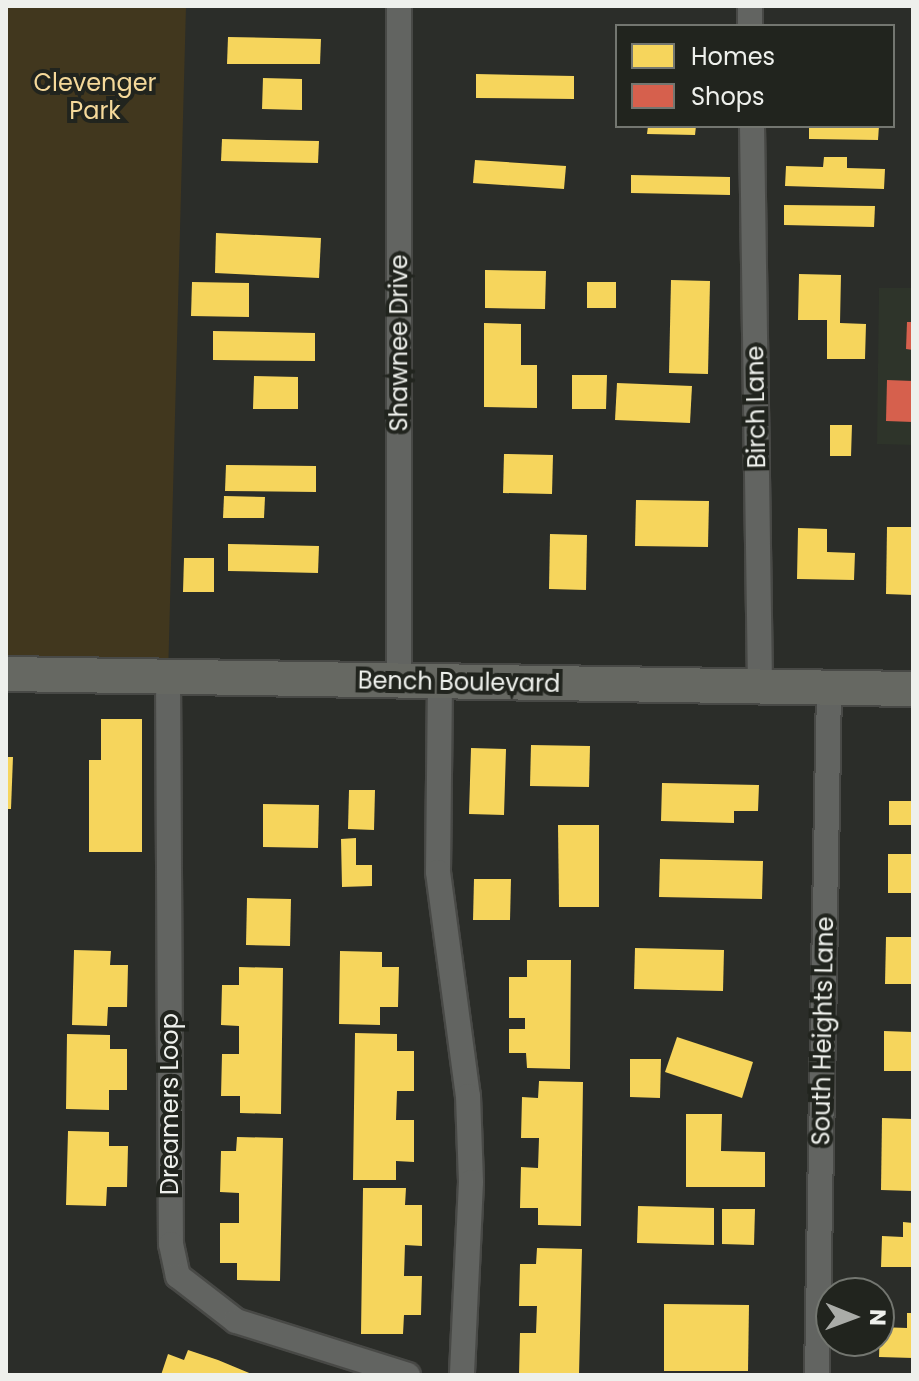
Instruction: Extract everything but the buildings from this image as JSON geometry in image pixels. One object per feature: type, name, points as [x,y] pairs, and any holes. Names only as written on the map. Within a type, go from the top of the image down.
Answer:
[{"type":"main road","name":"Bench Boulevard","points":[[6,674],[913,689]]},
{"type":"street","name":"Shawnee Drive","points":[[399,6],[399,681]]},
{"type":"street","name":"Birch Lane","points":[[752,128],[760,687]]},
{"type":"street","name":"Dreamers Loop","points":[[168,677],[171,1244],[178,1276],[236,1321],[408,1375]]},
{"type":"street","points":[[440,681],[438,872],[468,1096],[471,1182],[462,1375]]},
{"type":"street","name":"South Heights Lane","points":[[817,1375],[829,688]]},
{"type":"shaded area","points":[[879,288],[913,288],[913,445],[877,444]]},
{"type":"green space","name":"Clevenger Park","points":[[6,6],[186,6],[168,677],[6,674]]}]
